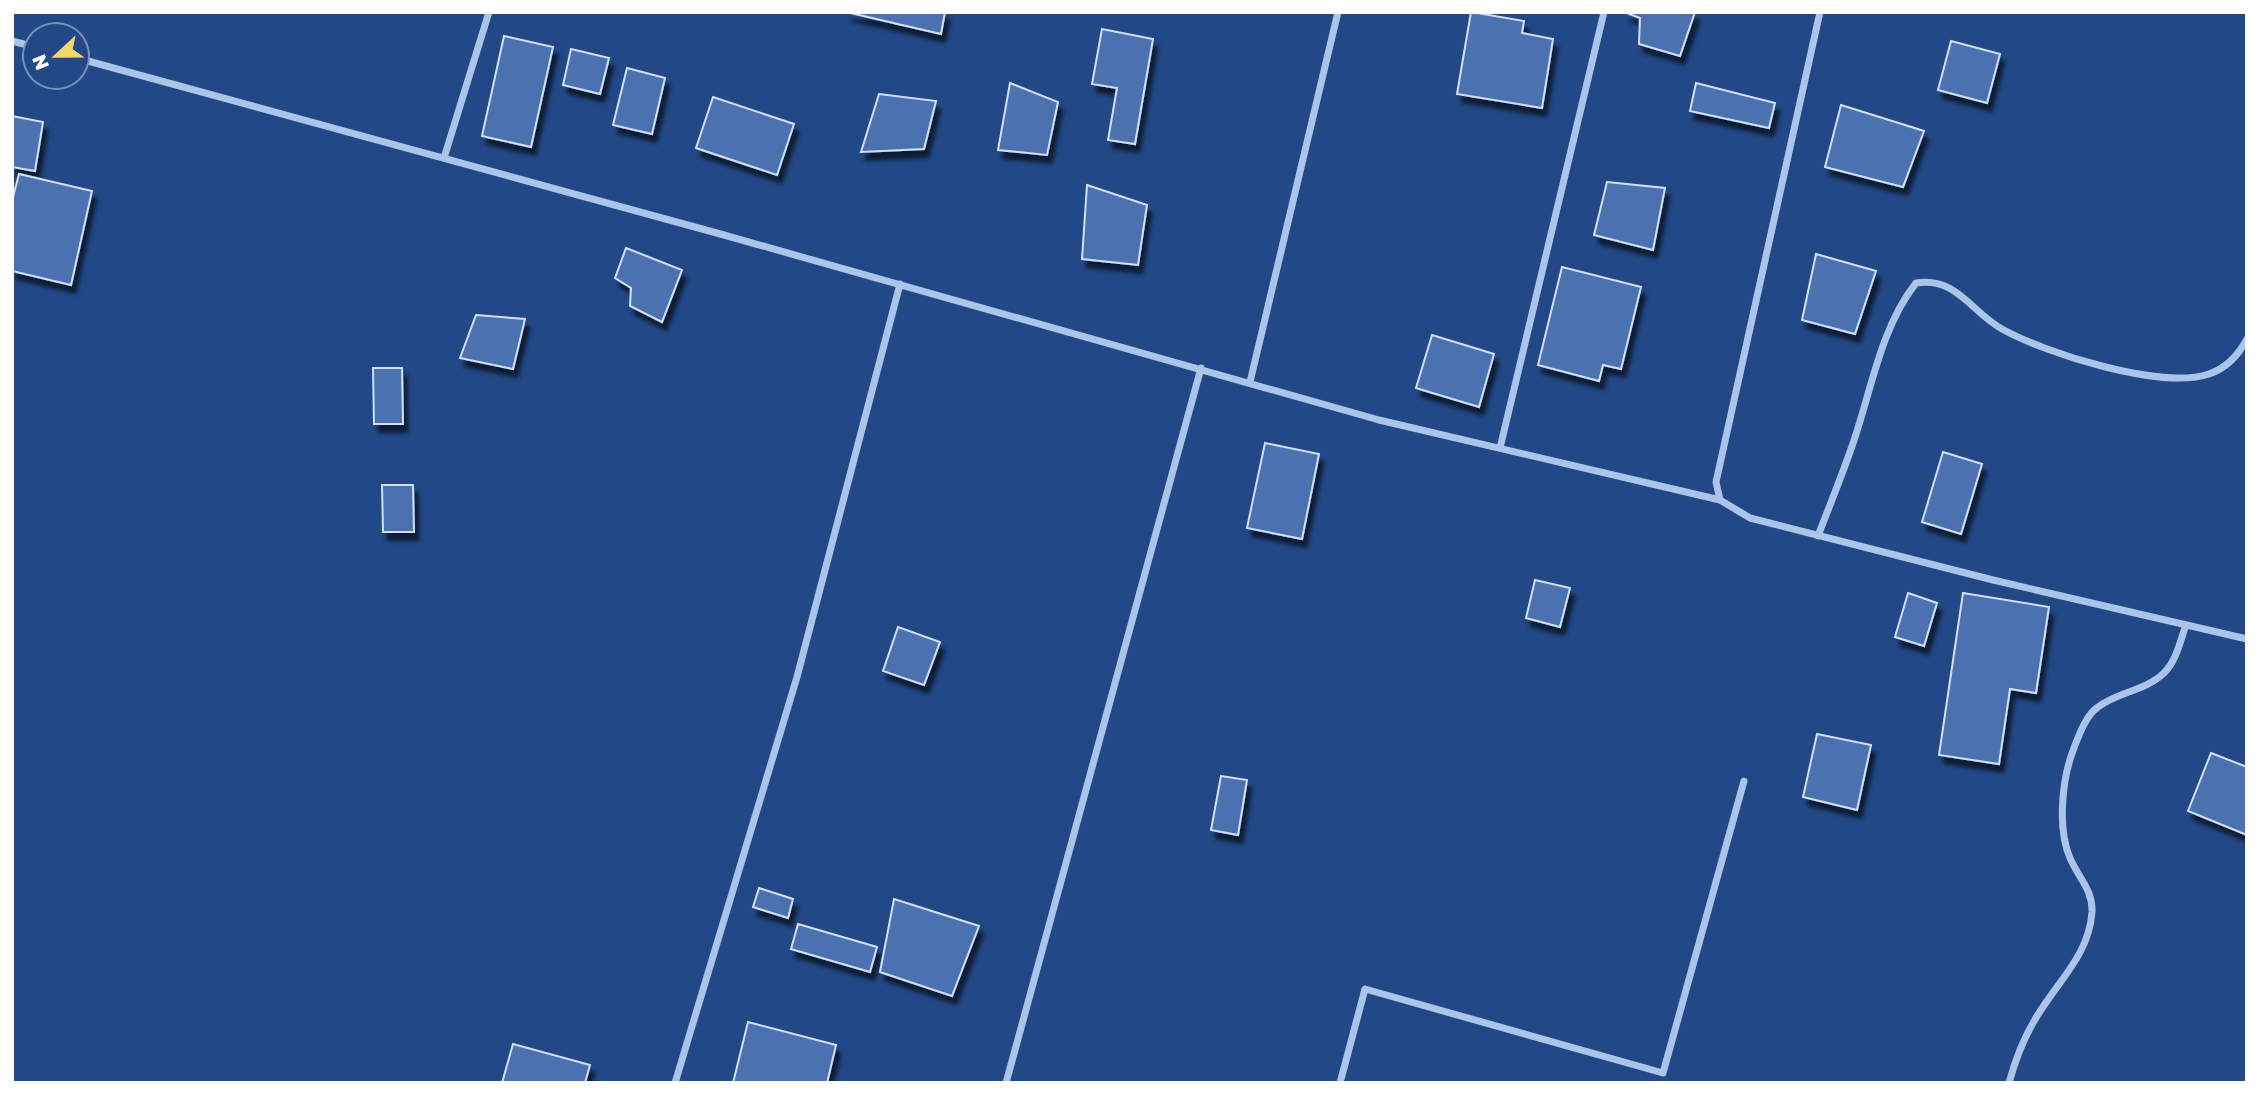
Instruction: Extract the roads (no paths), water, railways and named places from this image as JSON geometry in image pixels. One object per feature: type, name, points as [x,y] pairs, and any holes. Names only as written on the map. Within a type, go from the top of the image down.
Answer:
[{"type":"street","points":[[444,158],[489,12]]},
{"type":"street","points":[[1251,382],[1338,12]]},
{"type":"street","points":[[1500,448],[1604,12]]},
{"type":"street","points":[[1720,500],[1716,482],[1820,12]]},
{"type":"street","points":[[91,62],[900,284],[1379,420],[1720,500],[1750,518],[1818,536],[2247,639]]},
{"type":"street","points":[[1818,536],[1851,449],[1887,334],[1902,301],[1916,283],[1933,281],[1948,286],[2001,328],[2073,358],[2141,373],[2177,379],[2208,375],[2231,363],[2247,339]]},
{"type":"street","points":[[675,1083],[797,677],[900,284]]},
{"type":"street","points":[[1006,1083],[1201,368]]},
{"type":"street","points":[[2009,1083],[2016,1056],[2041,1011],[2082,954],[2090,933],[2092,908],[2085,880],[2071,859],[2064,836],[2066,783],[2073,751],[2096,708],[2133,692],[2164,673],[2175,659],[2186,625]]},
{"type":"street","points":[[1661,1083],[1744,781]]},
{"type":"street","points":[[1340,1083],[1365,989],[1663,1073]]}]
